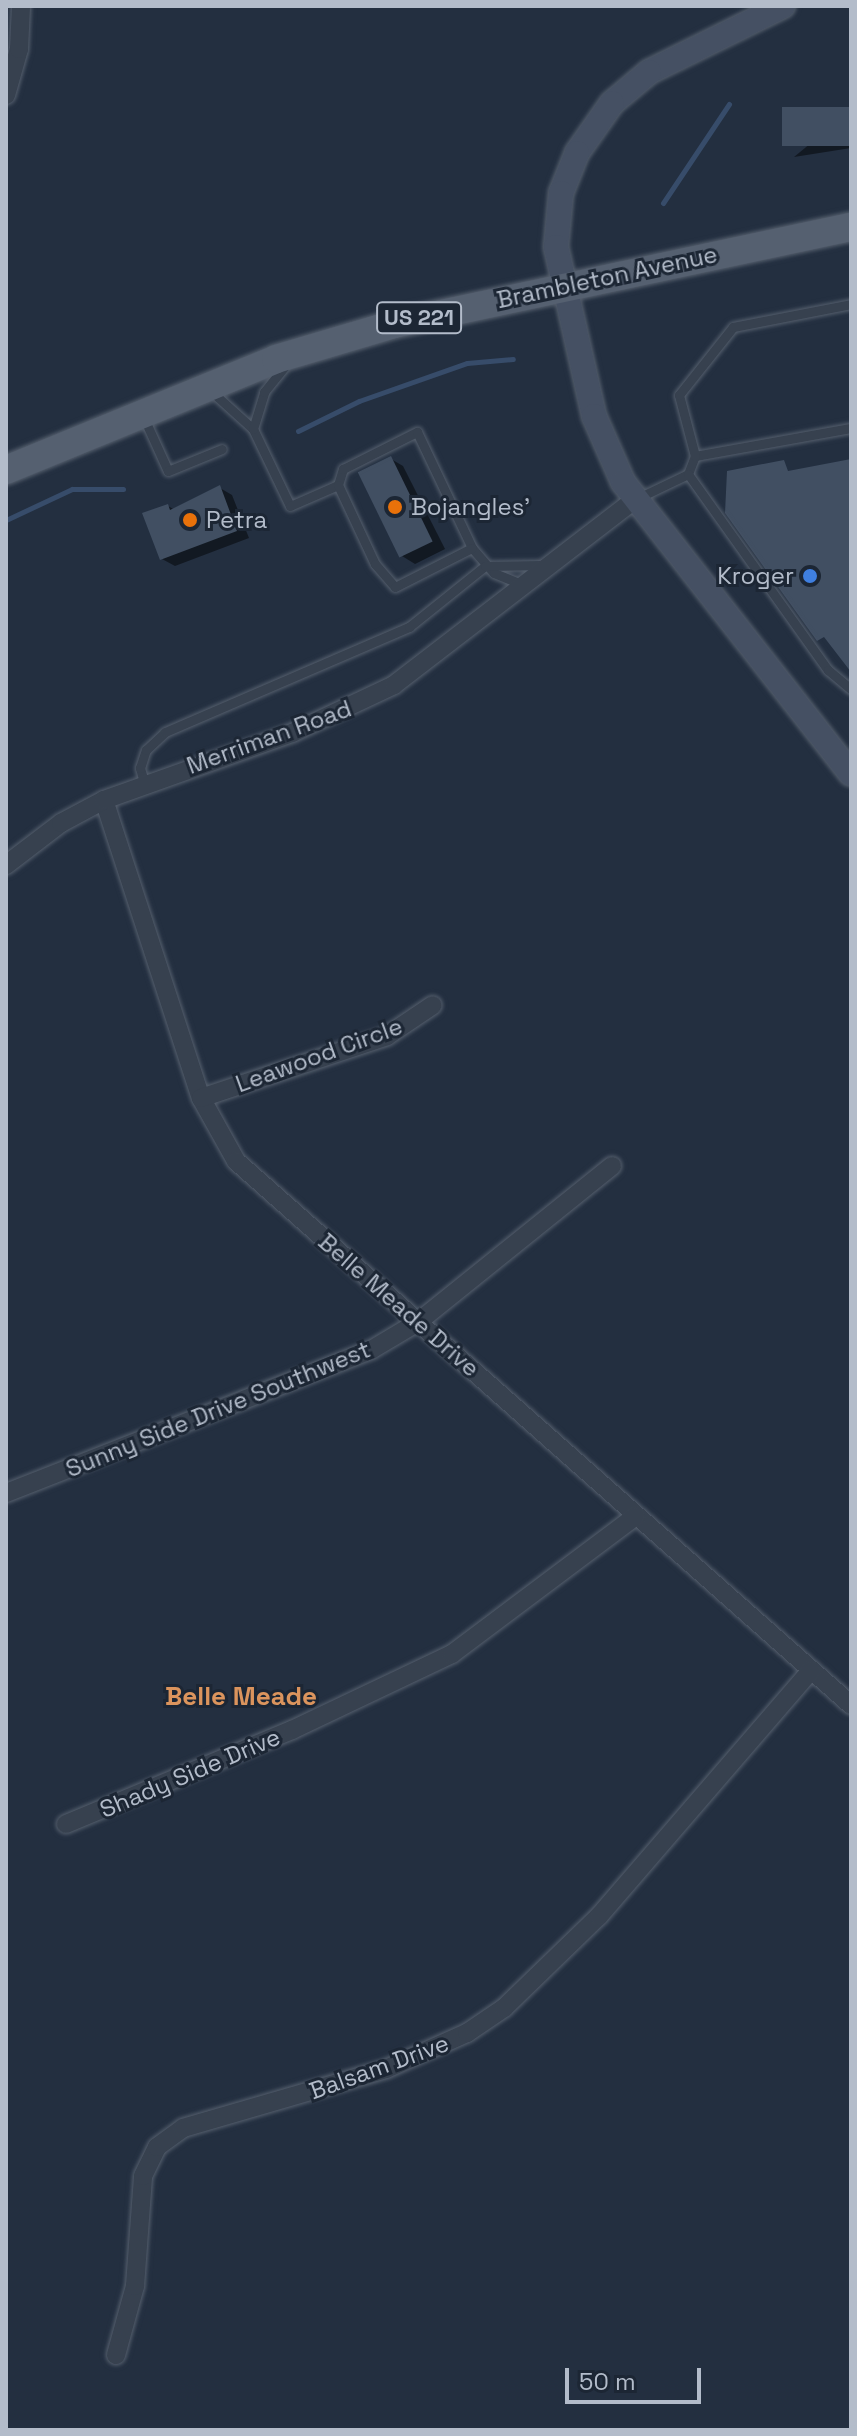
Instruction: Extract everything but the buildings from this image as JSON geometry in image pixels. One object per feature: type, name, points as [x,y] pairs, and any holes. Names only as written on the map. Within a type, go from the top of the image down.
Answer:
[{"type":"main road","points":[[783,6],[649,72],[593,127],[566,179],[556,217],[564,285],[594,416],[634,500],[851,774]]},
{"type":"main road","name":"Brambleton Avenue","points":[[6,470],[295,353],[431,315],[851,227]]},
{"type":"street","points":[[6,95],[19,49],[21,6]]},
{"type":"street","name":"Merriman Road","points":[[6,865],[61,823],[104,800],[144,782],[355,707],[431,661],[547,565],[634,500]]},
{"type":"street","name":"Belle Meade Drive","points":[[104,800],[201,1098],[210,1122],[236,1161],[851,1705]]},
{"type":"street","name":"Leawood Circle","points":[[201,1098],[387,1036],[433,1005]]},
{"type":"street","name":"Sunny Side Drive Southwest","points":[[6,1493],[357,1355],[418,1322],[612,1166]]},
{"type":"street","name":"Shady Side Drive","points":[[66,1824],[292,1730],[452,1654],[636,1516]]},
{"type":"street","name":"Balsam Drive","points":[[116,2355],[135,2286],[143,2176],[157,2147],[183,2128],[386,2069],[467,2033],[504,2008],[599,1916],[811,1670]]},
{"type":"lane","points":[[634,500],[688,474],[695,456],[679,395],[733,327],[851,304]]},
{"type":"lane","points":[[253,429],[264,392],[295,353]]},
{"type":"lane","points":[[210,390],[253,429],[290,506],[338,485]]},
{"type":"lane","points":[[143,416],[168,471],[222,449]]},
{"type":"lane","points":[[695,456],[851,428]]},
{"type":"lane","points":[[472,548],[395,587],[375,564],[338,485],[343,469],[417,432],[472,548],[485,566],[502,579],[524,585]]},
{"type":"lane","points":[[688,474],[828,670],[851,689]]},
{"type":"lane","points":[[144,782],[140,768],[146,750],[165,732],[409,627],[485,566],[547,565]]},
{"type":"waterway","points":[[663,203],[729,104]]},
{"type":"waterway","points":[[298,431],[359,401],[467,363],[513,359]]},
{"type":"waterway","points":[[6,520],[72,489],[123,489]]},
{"type":"place","name":"Bojangles'","points":[[395,507]]},
{"type":"place","name":"Petra","points":[[190,520]]},
{"type":"place","name":"Kroger","points":[[810,576]]},
{"type":"district","name":"Belle Meade","points":[[241,1697]]}]
